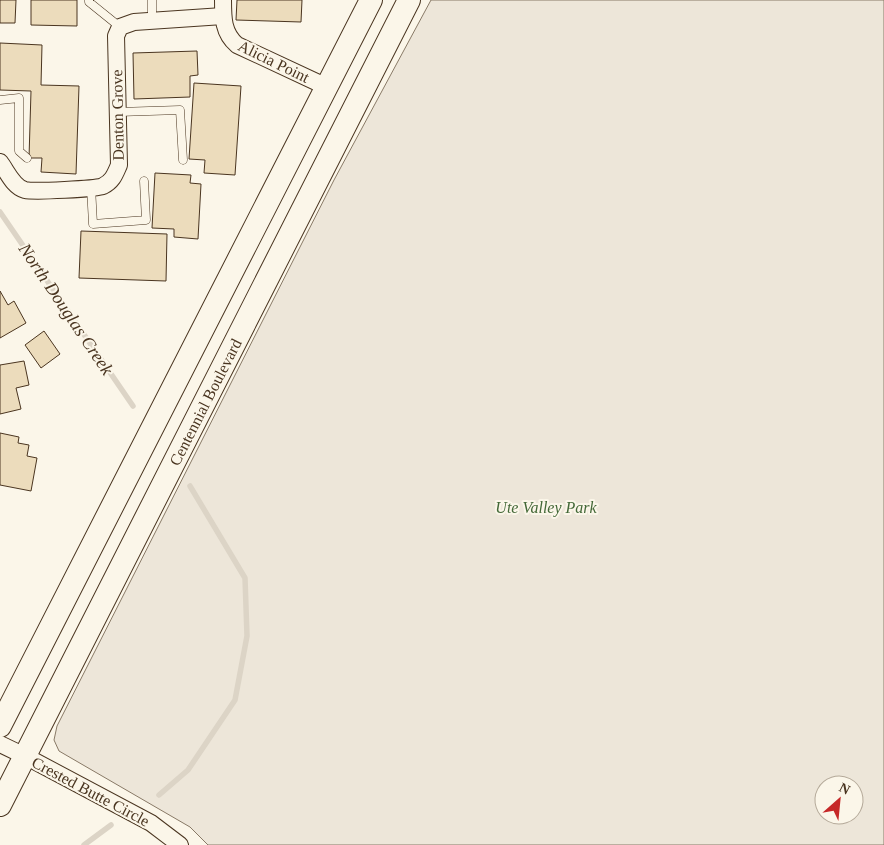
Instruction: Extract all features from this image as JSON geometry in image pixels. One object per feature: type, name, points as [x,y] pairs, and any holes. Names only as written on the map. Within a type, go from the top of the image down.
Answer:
[{"type":"main road","points":[[0,726],[371,0]]},
{"type":"main road","name":"Centennial Boulevard","points":[[0,805],[409,0]]},
{"type":"street","points":[[120,27],[134,22],[152,21],[223,8]]},
{"type":"street","name":"Alicia Point","points":[[223,8],[228,38],[237,45],[327,87]]},
{"type":"street","name":"Denton Grove","points":[[0,162],[15,183],[24,190],[101,187],[114,178],[119,165],[116,36],[120,27]]},
{"type":"street","name":"Crested Butte Circle","points":[[0,744],[151,822],[180,845]]},
{"type":"lane","points":[[89,0],[89,2],[120,27]]},
{"type":"lane","points":[[152,0],[152,21]]},
{"type":"lane","points":[[0,100],[19,98],[19,151],[27,158]]},
{"type":"lane","points":[[118,112],[180,110],[183,160]]},
{"type":"lane","points":[[91,187],[93,224],[146,220],[144,181]]},
{"type":"green space","name":"Ute Valley Park","points":[[431,0],[884,0],[884,845],[208,845],[190,827],[59,751],[54,740],[57,726],[334,180]]},
{"type":"building","points":[[0,0],[16,0],[15,23],[0,23]]},
{"type":"building","points":[[31,0],[77,0],[77,26],[31,25]]},
{"type":"building","points":[[237,0],[302,0],[301,22],[236,20]]},
{"type":"building","points":[[0,43],[42,45],[41,85],[79,86],[76,174],[41,172],[42,158],[29,158],[31,91],[0,90]]},
{"type":"building","points":[[197,51],[198,75],[190,76],[190,97],[134,99],[133,53]]},
{"type":"building","points":[[194,83],[241,86],[235,175],[204,173],[205,160],[189,159]]},
{"type":"building","points":[[155,173],[191,175],[190,183],[201,184],[198,239],[174,237],[174,229],[152,228]]},
{"type":"building","points":[[81,231],[167,234],[166,281],[79,278]]},
{"type":"building","points":[[0,291],[8,305],[14,301],[26,323],[0,338]]},
{"type":"building","points":[[44,331],[60,354],[41,368],[25,345]]},
{"type":"building","points":[[24,361],[29,385],[16,388],[21,409],[0,414],[0,365]]},
{"type":"building","points":[[0,433],[19,437],[18,443],[29,445],[27,456],[37,458],[31,491],[0,485]]},
{"type":"waterway","name":"North Douglas Creek","points":[[0,212],[133,406]]},
{"type":"waterway","name":"North Douglas Creek","points":[[159,795],[188,770],[235,700],[247,636],[245,578],[190,486]]},
{"type":"waterway","name":"North Douglas Creek","points":[[84,845],[111,825]]}]
